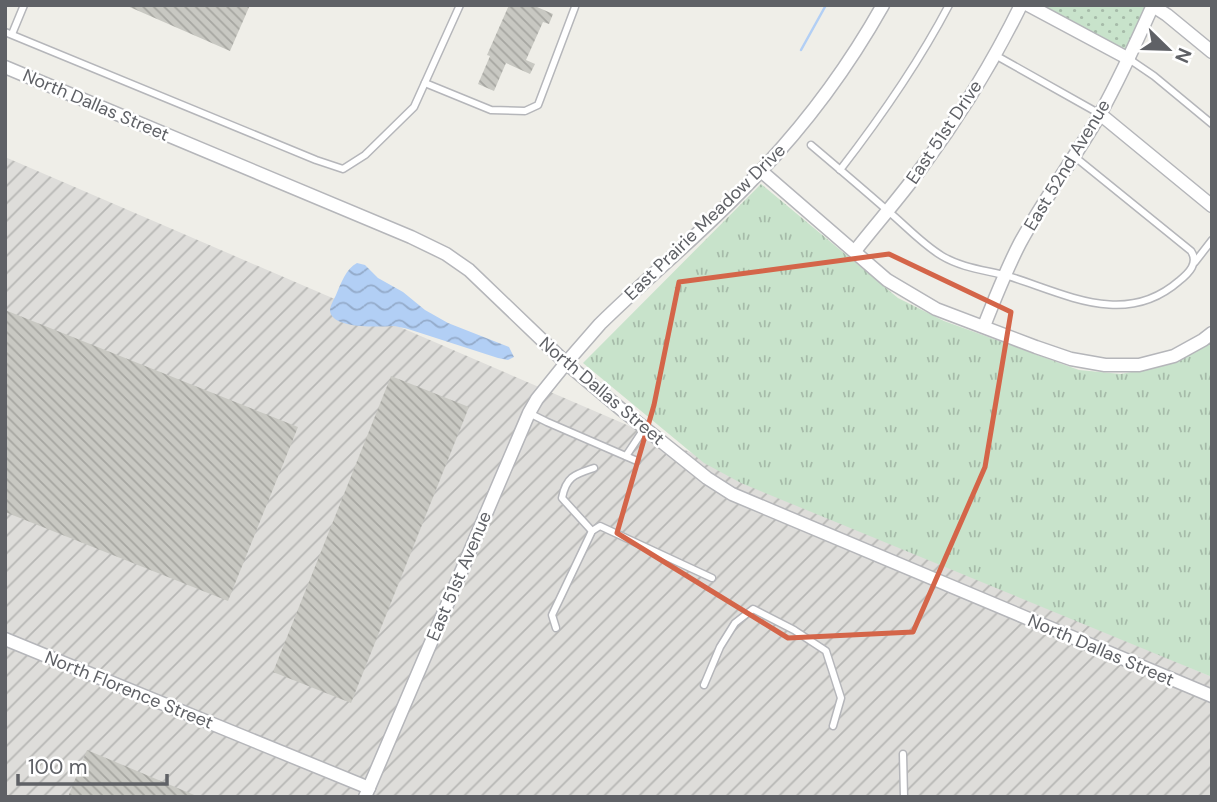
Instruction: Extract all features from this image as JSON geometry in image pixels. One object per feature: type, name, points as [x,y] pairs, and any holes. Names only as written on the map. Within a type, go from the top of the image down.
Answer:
[{"type":"street","name":"East Prairie Meadow Drive","points":[[566,363],[600,324],[722,211],[761,171],[832,84],[883,5]]},
{"type":"street","name":"East 51st Drive","points":[[855,251],[932,154],[974,91],[1021,5]]},
{"type":"street","points":[[1028,5],[1129,59]]},
{"type":"street","points":[[1153,5],[1212,52]]},
{"type":"street","name":"East 52nd Avenue","points":[[984,326],[1004,275],[1021,242],[1100,114],[1153,5]]},
{"type":"street","name":"North Dallas Street","points":[[5,67],[436,248],[454,258],[566,363],[714,483],[741,499],[1212,696]]},
{"type":"street","points":[[1100,114],[1212,206]]},
{"type":"street","points":[[761,171],[887,280],[936,309],[1071,359],[1105,365],[1139,365],[1174,356],[1212,332]]},
{"type":"street","name":"East 51st Avenue","points":[[367,792],[529,412],[566,363]]},
{"type":"street","name":"North Florence Street","points":[[5,639],[367,792]]},
{"type":"lane","points":[[24,5],[8,33],[280,146],[343,169],[365,155],[414,107],[460,5]]},
{"type":"lane","points":[[425,83],[491,110],[524,111],[538,105],[574,5]]},
{"type":"lane","points":[[840,170],[907,78],[949,5]]},
{"type":"lane","points":[[995,55],[1100,114]]},
{"type":"lane","points":[[1129,59],[1212,124]]},
{"type":"lane","points":[[811,145],[942,256],[958,264],[1004,275],[1097,305],[1136,304],[1154,298],[1180,281],[1212,240]]},
{"type":"lane","points":[[1075,156],[1191,251],[1195,262]]},
{"type":"lane","points":[[529,412],[637,461]]},
{"type":"lane","points":[[626,456],[644,428]]},
{"type":"lane","points":[[592,531],[562,498],[573,475],[594,468]]},
{"type":"lane","points":[[556,628],[552,615],[592,531],[600,526],[712,578]]},
{"type":"lane","points":[[704,685],[720,647],[735,623],[753,609],[794,630],[826,651],[841,698],[833,726]]},
{"type":"lane","points":[[903,754],[904,797]]},
{"type":"highlighted area","points":[[889,254],[1011,312],[985,467],[913,632],[788,638],[617,533],[654,405],[679,282]]},
{"type":"shaded area","points":[[5,157],[1212,677],[1212,797],[5,797]]},
{"type":"green space","points":[[1039,5],[1150,5],[1128,55]]},
{"type":"green space","points":[[761,184],[898,298],[944,321],[1079,370],[1121,374],[1167,365],[1212,341],[1212,677],[741,483],[704,463],[583,363]]},
{"type":"water","points":[[357,263],[365,265],[378,278],[448,323],[509,347],[514,357],[508,360],[498,358],[408,329],[357,326],[339,321],[333,317],[331,307],[344,277]]},
{"type":"building","points":[[125,5],[250,5],[230,51]]},
{"type":"building","points":[[509,5],[538,5],[537,7],[553,14],[549,24],[543,22],[526,60],[535,64],[530,74],[506,63],[494,91],[478,84],[490,56],[487,55]]},
{"type":"building","points":[[5,310],[298,427],[228,601],[5,512]]},
{"type":"building","points":[[391,376],[469,407],[351,703],[273,672]]},
{"type":"building","points":[[87,750],[199,797],[68,797]]},
{"type":"waterway","points":[[801,50],[826,5]]}]
